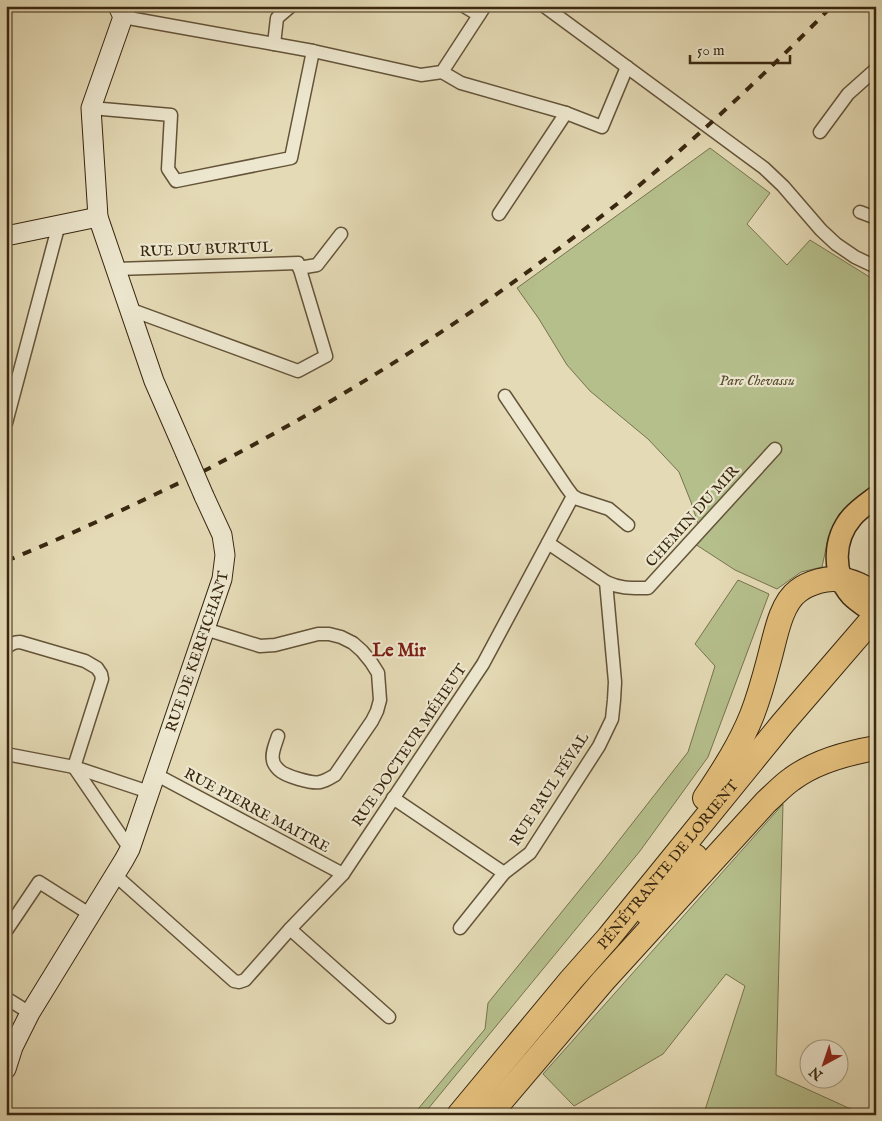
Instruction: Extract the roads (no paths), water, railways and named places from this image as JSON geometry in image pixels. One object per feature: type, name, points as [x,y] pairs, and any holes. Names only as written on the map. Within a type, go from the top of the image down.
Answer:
[{"type":"highway","points":[[571,980],[590,943],[687,825],[741,742],[762,685],[783,610],[790,600],[798,591],[827,578],[850,581],[872,605]]},
{"type":"highway","name":"PÉNÉTRANTE DE LORIENT","points":[[459,1115],[609,937],[783,723],[872,605]]},
{"type":"highway","name":"PÉNÉTRANTE DE LORIENT","points":[[481,1115],[673,885],[794,728],[872,605]]},
{"type":"highway","points":[[489,1115],[603,981],[766,802],[792,778],[822,762],[846,754],[876,748]]},
{"type":"main road","points":[[841,579],[837,559],[844,528],[853,516],[876,497]]},
{"type":"street","points":[[274,44],[277,18],[291,6]]},
{"type":"street","points":[[442,72],[482,11],[464,6]]},
{"type":"street","points":[[544,6],[764,168],[836,244],[855,257],[876,267]]},
{"type":"street","points":[[313,51],[290,158],[176,181],[168,169],[171,115],[91,108],[124,10],[274,44],[313,51],[422,75],[442,72],[462,83],[566,113],[602,127],[627,68]]},
{"type":"street","points":[[820,132],[848,94],[876,69]]},
{"type":"street","name":"RUE DE KERFICHANT","points":[[6,1069],[13,1047],[30,1013],[130,849],[222,579],[225,555],[222,535],[154,381],[98,217],[91,108]]},
{"type":"street","points":[[499,214],[566,113]]},
{"type":"street","points":[[860,212],[876,218]]},
{"type":"street","points":[[6,236],[98,217]]},
{"type":"street","points":[[6,423],[60,224]]},
{"type":"street","name":"RUE DU BURTUL","points":[[116,269],[317,265],[341,234]]},
{"type":"street","points":[[129,309],[298,371],[326,356],[298,265]]},
{"type":"street","points":[[505,396],[573,496],[609,509],[628,525]]},
{"type":"street","name":"CHEMIN DU MIR","points":[[548,543],[606,582],[625,588],[648,588],[775,449]]},
{"type":"street","name":"RUE DOCTEUR MÉHEUT","points":[[115,875],[234,981],[241,982],[248,978],[290,929],[343,874],[484,664],[573,496]]},
{"type":"street","name":"RUE PAUL FÉVAL","points":[[460,928],[504,873],[530,854],[598,746],[612,719],[615,682],[606,582]]},
{"type":"street","points":[[205,629],[260,646],[275,645],[318,634],[329,634],[352,644],[362,651],[371,662],[378,673],[380,700],[378,711],[335,775],[328,780],[314,782],[281,772],[274,765],[272,755],[278,736]]},
{"type":"street","points":[[6,648],[10,644],[20,642],[86,661],[97,668],[101,674],[102,679],[74,767],[130,849]]},
{"type":"street","name":"RUE PIERRE MAITRE","points":[[6,754],[152,783],[343,874]]},
{"type":"street","points":[[393,798],[504,873]]},
{"type":"street","points":[[6,931],[39,882],[91,914]]},
{"type":"street","points":[[290,929],[389,1017]]},
{"type":"street","points":[[6,998],[30,1013]]},
{"type":"railway","points":[[6,561],[102,520],[213,466],[305,416],[427,341],[506,287],[645,181],[754,83],[832,6]]},
{"type":"district","name":"Le Mir","points":[[399,650]]},
{"type":"park label","name":"Parc Chevassu","points":[[757,380]]}]
